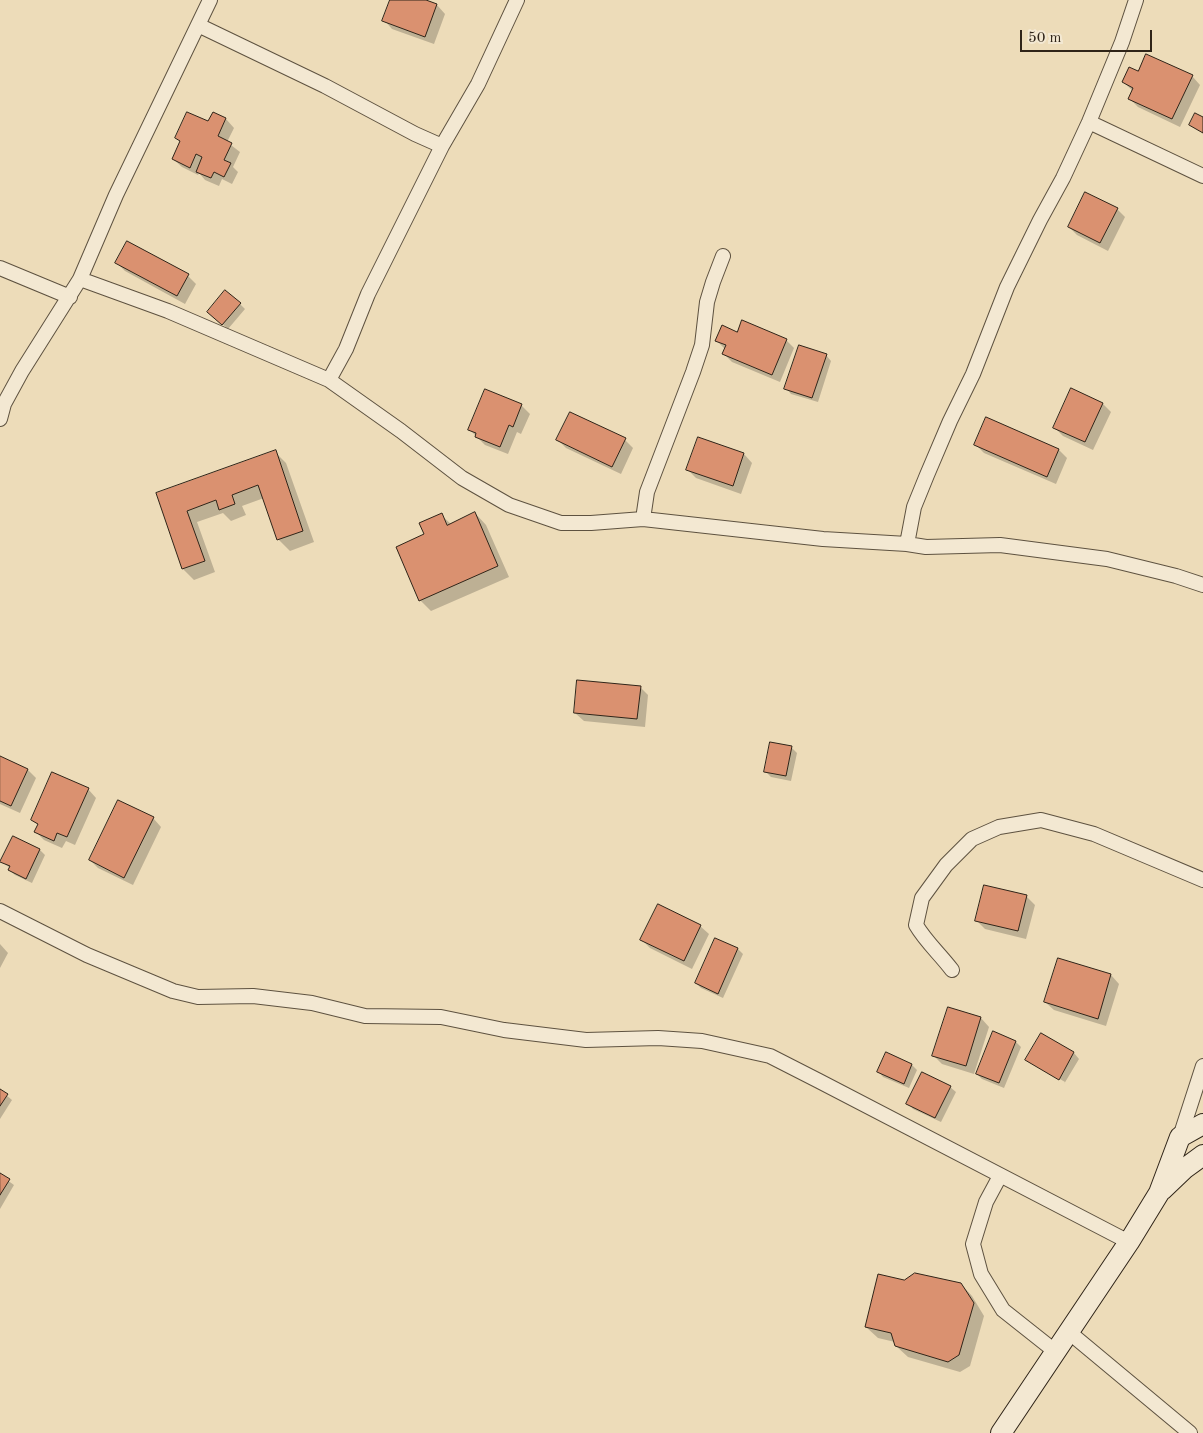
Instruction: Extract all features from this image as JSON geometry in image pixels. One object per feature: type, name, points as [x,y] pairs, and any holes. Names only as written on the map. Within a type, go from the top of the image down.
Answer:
[{"type":"street","points":[[0,419],[4,404],[22,371],[80,279],[116,196],[210,0]]},
{"type":"street","points":[[329,380],[346,349],[368,294],[442,146],[474,91],[518,0]]},
{"type":"street","points":[[906,544],[914,507],[950,421],[973,374],[1007,287],[1063,178],[1089,122],[1122,42],[1136,0]]},
{"type":"street","points":[[198,26],[325,86],[415,134],[442,146]]},
{"type":"street","points":[[1089,122],[1203,176]]},
{"type":"street","points":[[643,519],[647,492],[702,345],[708,302],[723,256]]},
{"type":"street","points":[[0,268],[70,297]]},
{"type":"street","points":[[80,279],[168,311],[329,380],[401,431],[462,478],[509,504],[561,523],[591,524],[643,519],[823,539],[926,547],[1000,545],[1107,559],[1176,576],[1203,585]]},
{"type":"street","points":[[952,970],[925,939],[916,925],[922,898],[946,865],[972,839],[1000,826],[1041,820],[1094,834],[1203,880]]},
{"type":"street","points":[[0,911],[87,955],[173,991],[198,997],[253,996],[312,1003],[365,1016],[441,1017],[504,1030],[586,1040],[658,1038],[702,1041],[770,1056],[1130,1242]]},
{"type":"street","points":[[1001,1433],[1130,1242],[1159,1193],[1180,1137],[1203,1066]]},
{"type":"street","points":[[1180,1137],[1203,1124]]},
{"type":"street","points":[[1159,1193],[1203,1154]]},
{"type":"street","points":[[1000,1176],[986,1202],[973,1244],[981,1274],[1003,1310],[1056,1352]]},
{"type":"street","points":[[1070,1333],[1190,1433]]},
{"type":"building","points":[[390,0],[426,0],[437,4],[425,37],[382,21]]},
{"type":"building","points":[[1146,54],[1193,75],[1172,119],[1128,99],[1133,88],[1122,82],[1129,67],[1138,71]]},
{"type":"building","points":[[187,112],[208,121],[213,112],[226,118],[218,136],[232,143],[224,160],[231,163],[224,177],[214,172],[211,178],[196,172],[202,157],[196,154],[190,168],[172,159],[180,141],[175,138]]},
{"type":"building","points":[[1195,113],[1203,117],[1203,133],[1189,125]]},
{"type":"building","points":[[1085,192],[1118,208],[1100,243],[1068,227]]},
{"type":"building","points":[[127,241],[189,274],[177,296],[115,263]]},
{"type":"building","points":[[225,290],[241,303],[222,325],[207,312]]},
{"type":"building","points":[[742,320],[787,339],[772,375],[722,354],[726,345],[715,341],[722,325],[737,332]]},
{"type":"building","points":[[799,345],[827,354],[812,398],[784,389]]},
{"type":"building","points":[[1071,388],[1103,403],[1085,442],[1053,428]]},
{"type":"building","points":[[485,389],[522,404],[513,427],[509,425],[500,447],[475,437],[476,433],[468,430]]},
{"type":"building","points":[[570,412],[626,438],[612,467],[556,440]]},
{"type":"building","points":[[986,417],[1059,449],[1047,477],[974,445]]},
{"type":"building","points":[[698,437],[744,453],[733,486],[686,470]]},
{"type":"building","points":[[276,450],[303,531],[277,540],[258,485],[232,495],[235,504],[219,510],[216,500],[187,511],[205,561],[182,569],[156,493]]},
{"type":"building","points":[[475,512],[498,566],[419,601],[396,547],[424,534],[419,523],[442,513],[447,525]]},
{"type":"building","points":[[577,680],[641,686],[637,719],[574,713]]},
{"type":"building","points":[[770,742],[792,746],[786,776],[764,772]]},
{"type":"building","points":[[0,756],[28,769],[11,806],[0,801]]},
{"type":"building","points":[[52,772],[89,788],[67,837],[57,833],[54,841],[34,832],[38,824],[31,820]]},
{"type":"building","points":[[118,800],[154,817],[124,878],[89,860]]},
{"type":"building","points":[[13,836],[40,849],[26,879],[8,870],[10,866],[0,862]]},
{"type":"building","points":[[984,885],[1027,895],[1018,931],[975,921]]},
{"type":"building","points":[[658,904],[701,925],[684,961],[640,940]]},
{"type":"building","points":[[715,938],[738,948],[718,994],[695,983]]},
{"type":"building","points":[[1058,958],[1111,974],[1098,1019],[1044,1002]]},
{"type":"building","points":[[948,1007],[981,1017],[966,1066],[932,1056]]},
{"type":"building","points":[[993,1031],[1016,1041],[999,1083],[976,1074]]},
{"type":"building","points":[[1041,1033],[1074,1052],[1059,1080],[1025,1060]]},
{"type":"building","points":[[886,1052],[912,1064],[904,1084],[877,1072]]},
{"type":"building","points":[[922,1072],[951,1086],[935,1118],[906,1104]]},
{"type":"building","points":[[0,1089],[8,1094],[0,1106]]},
{"type":"building","points":[[0,1173],[10,1179],[0,1195]]},
{"type":"building","points":[[915,1273],[961,1283],[974,1303],[959,1355],[948,1362],[895,1346],[891,1333],[865,1327],[878,1274],[904,1280]]}]
